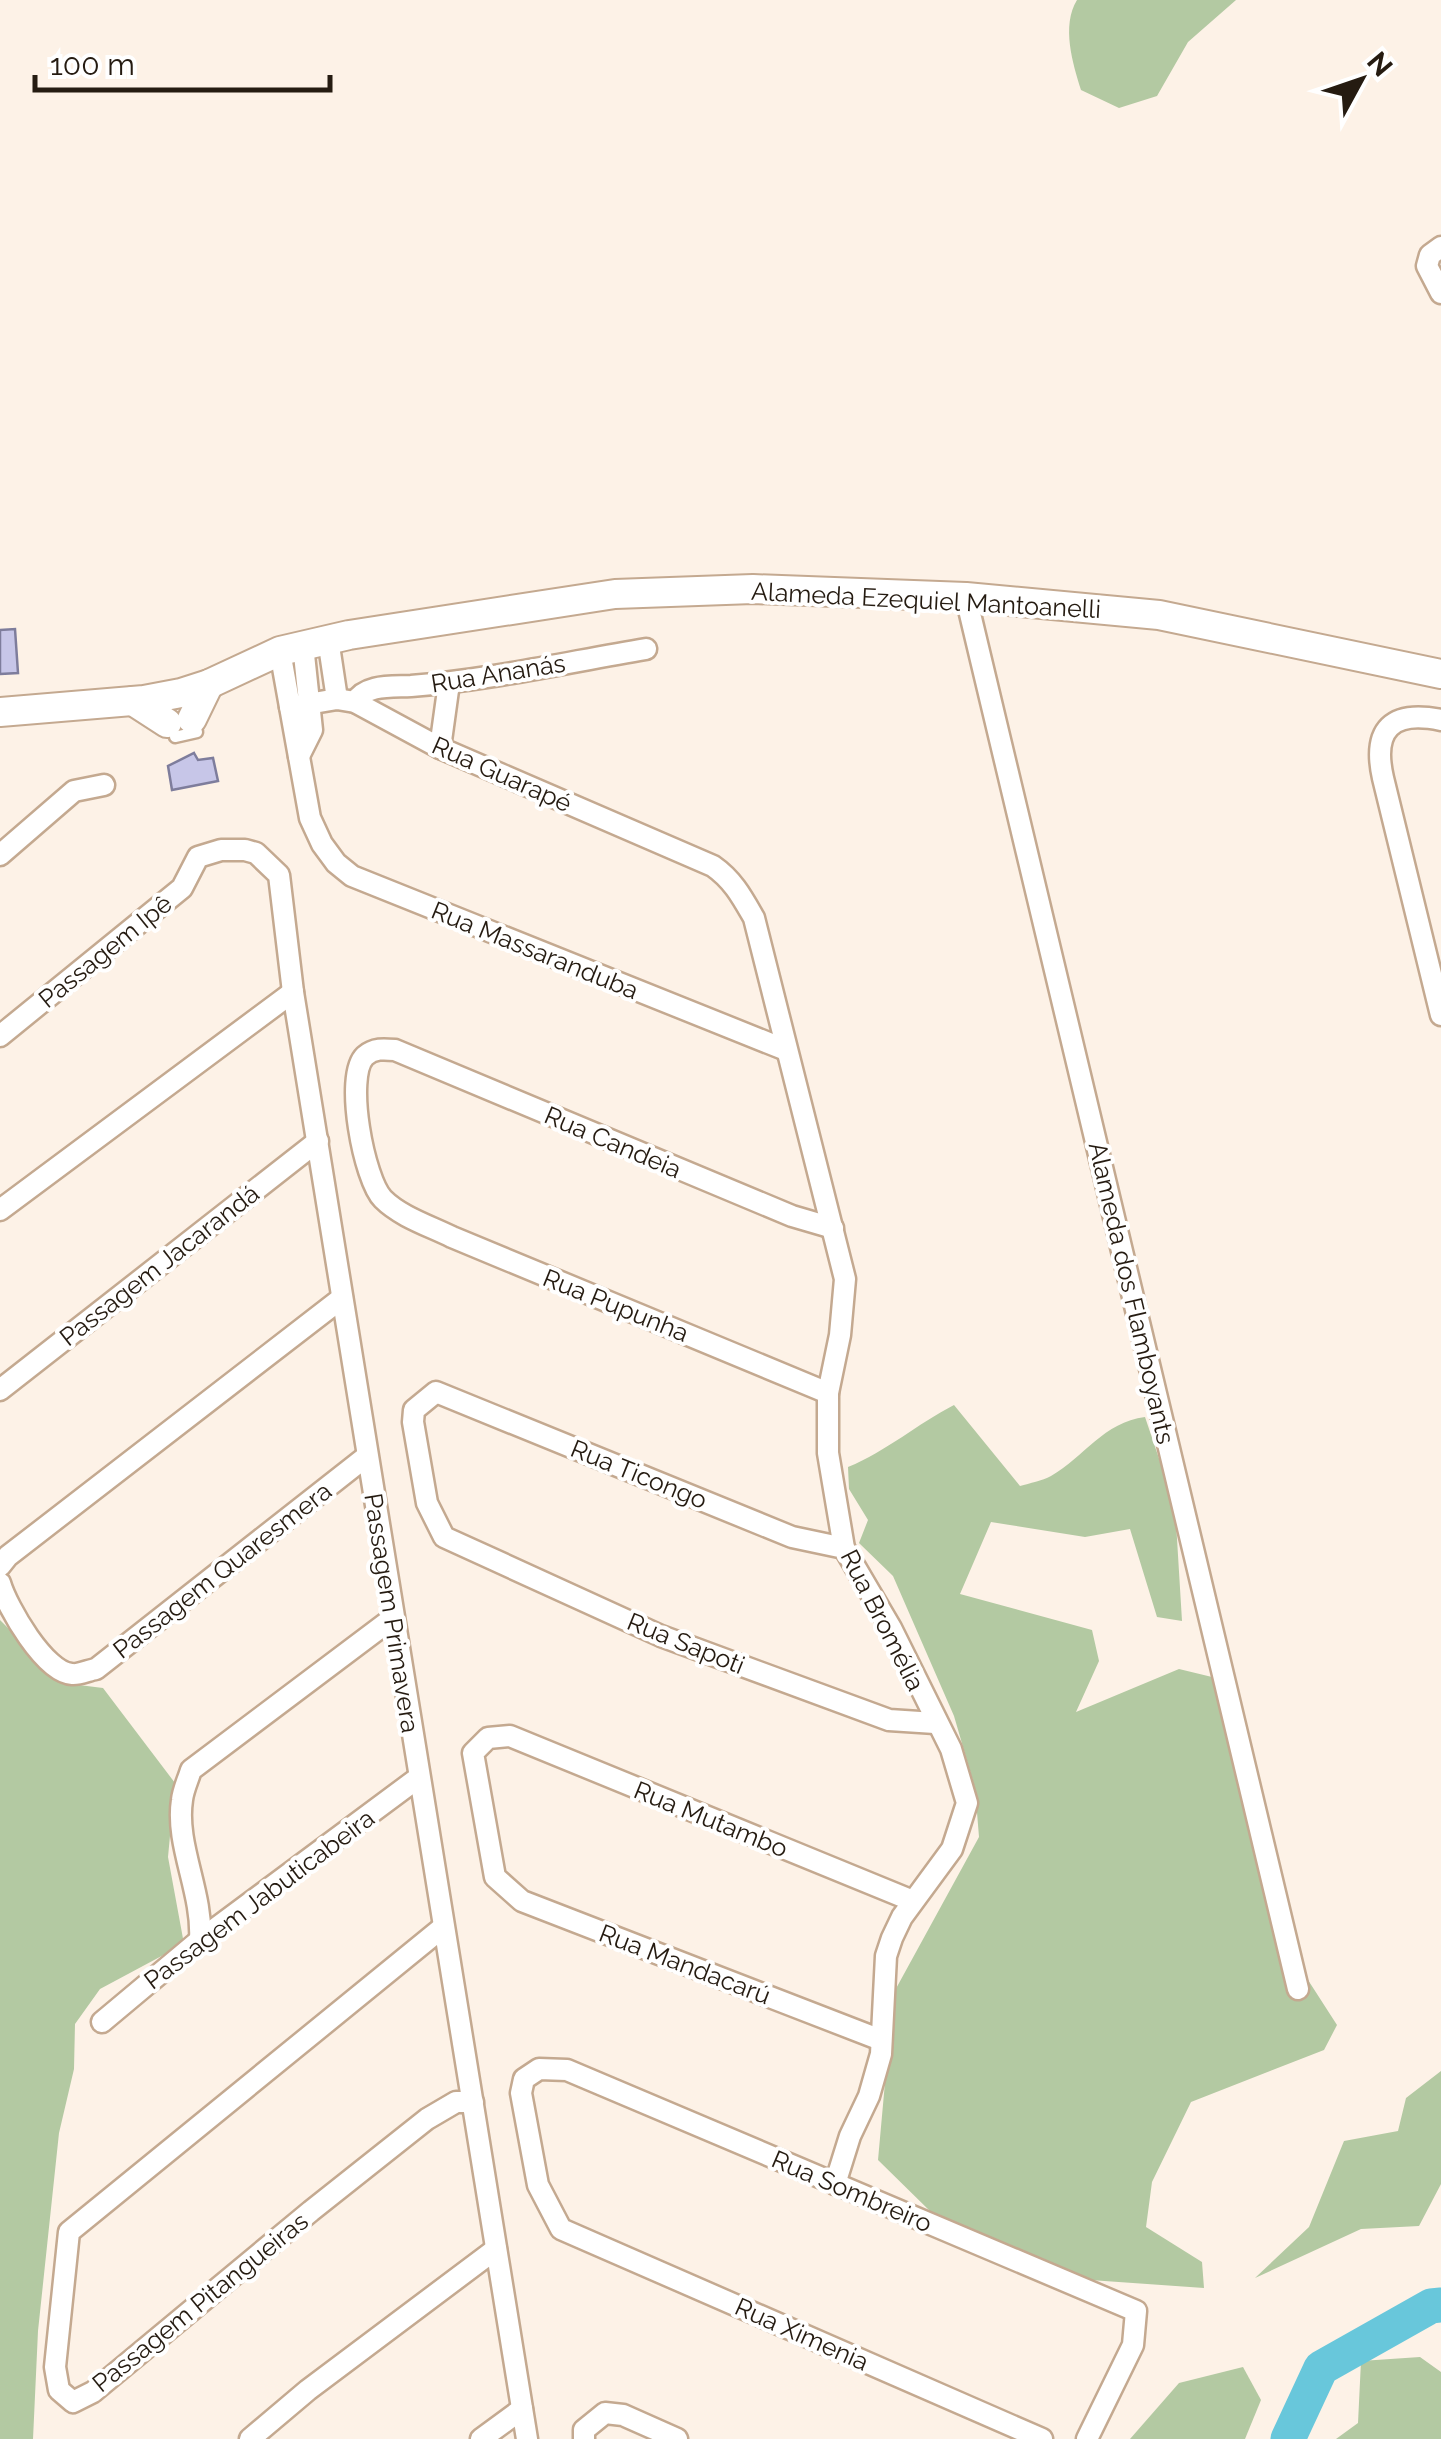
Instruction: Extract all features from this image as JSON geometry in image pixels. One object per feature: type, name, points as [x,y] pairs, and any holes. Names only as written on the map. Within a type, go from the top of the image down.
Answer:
[{"type":"main road","name":"Alameda Ezequiel Mantoanelli","points":[[0,712],[133,701],[208,684],[304,645],[615,594],[753,589],[966,597],[1159,615],[1441,674]]},
{"type":"main road","points":[[133,701],[183,728],[208,684]]},
{"type":"street","points":[[1441,246],[1430,255],[1427,266],[1441,293]]},
{"type":"street","name":"Alameda dos Flamboyants","points":[[966,597],[1298,1989]]},
{"type":"street","points":[[304,645],[346,700]]},
{"type":"street","name":"Rua Massaranduba","points":[[304,645],[299,756],[310,818],[336,864],[352,876],[786,1050]]},
{"type":"street","name":"Rua Ananás","points":[[346,700],[364,691],[450,683],[646,648]]},
{"type":"street","points":[[440,748],[450,683]]},
{"type":"street","points":[[300,705],[346,700]]},
{"type":"street","name":"Rua Guarapé","points":[[346,700],[440,748],[712,866]]},
{"type":"street","points":[[1441,720],[1415,715],[1383,734],[1378,746],[1441,1015]]},
{"type":"street","points":[[0,855],[74,791],[104,785]]},
{"type":"street","name":"Passagem Primavera","points":[[198,857],[221,850],[244,850],[256,853],[279,876],[293,992],[527,2439]]},
{"type":"street","name":"Passagem Ipê","points":[[0,1036],[182,888],[198,857]]},
{"type":"street","name":"Rua Bromélia","points":[[712,866],[738,889],[754,918],[844,1279],[840,1334],[828,1393],[828,1453],[844,1548],[891,1628],[951,1749],[967,1803],[952,1849],[902,1917],[886,1956],[882,2040],[869,2096],[850,2136],[836,2184]]},
{"type":"street","points":[[0,1210],[293,992]]},
{"type":"street","name":"Rua Pupunha","points":[[395,1050],[377,1049],[366,1055],[357,1068],[355,1096],[372,1182],[382,1198],[452,1237],[828,1393]]},
{"type":"street","name":"Rua Candeia","points":[[395,1050],[792,1216],[834,1228]]},
{"type":"street","name":"Passagem Jacarandá","points":[[0,1390],[318,1140]]},
{"type":"street","points":[[0,1566],[342,1298]]},
{"type":"street","name":"Rua Ticongo","points":[[444,1537],[427,1502],[413,1422],[414,1410],[436,1392],[792,1536],[844,1548]]},
{"type":"street","name":"Passagem Quaresmera","points":[[0,1583],[6,1602],[55,1667],[72,1674],[96,1669],[367,1456]]},
{"type":"street","name":"Rua Sapoti","points":[[444,1537],[661,1636],[888,1720],[935,1723]]},
{"type":"street","points":[[200,1940],[202,1913],[182,1828],[182,1800],[192,1770],[393,1618]]},
{"type":"street","name":"Rua Mutambo","points":[[510,1736],[913,1901]]},
{"type":"street","name":"Rua Mandacarú","points":[[510,1736],[488,1738],[473,1753],[495,1877],[522,1902],[882,2040]]},
{"type":"street","name":"Passagem Jabuticabeira","points":[[102,2022],[200,1940],[418,1778]]},
{"type":"street","name":"Passagem Pitangueiras","points":[[442,1928],[69,2232],[55,2367],[59,2390],[73,2402],[94,2392],[428,2119],[456,2102],[472,2102]]},
{"type":"street","name":"Rua Sombreiro","points":[[561,2228],[538,2185],[521,2093],[524,2079],[539,2069],[567,2070],[1136,2311],[1133,2345],[1087,2439]]},
{"type":"street","name":"Rua Ximenia","points":[[561,2228],[1042,2439]]},
{"type":"street","points":[[250,2439],[308,2390],[496,2249]]},
{"type":"street","points":[[482,2439],[522,2409]]},
{"type":"street","points":[[584,2439],[584,2430],[606,2412],[624,2415],[677,2439]]},
{"type":"green space","points":[[1077,0],[1236,0],[1188,42],[1157,96],[1119,108],[1081,90],[1069,33]]},
{"type":"green space","points":[[954,1405],[1020,1486],[1051,1476],[1106,1433],[1145,1417],[1175,1506],[1182,1621],[1157,1617],[1130,1529],[1085,1537],[991,1522],[960,1594],[1092,1630],[1099,1661],[1076,1712],[1179,1669],[1212,1677],[1279,1935],[1337,2025],[1324,2050],[1191,2102],[1152,2182],[1146,2227],[1202,2262],[1204,2288],[1076,2279],[934,2215],[878,2160],[893,1994],[979,1837],[975,1788],[954,1716],[893,1576],[859,1543],[868,1520],[849,1489],[848,1467]]},
{"type":"green space","points":[[0,1620],[63,1683],[103,1688],[175,1783],[168,1857],[184,1944],[100,1989],[75,2024],[74,2069],[59,2133],[38,2331],[33,2439],[0,2439]]},
{"type":"green space","points":[[1441,2071],[1441,2184],[1419,2226],[1361,2229],[1255,2278],[1309,2227],[1344,2141],[1398,2131],[1406,2098]]},
{"type":"green space","points":[[1420,2357],[1441,2372],[1441,2439],[1336,2439],[1358,2423],[1361,2361]]},
{"type":"green space","points":[[1243,2367],[1261,2400],[1245,2439],[1130,2439],[1179,2383]]},
{"type":"building","points":[[15,629],[18,673],[0,674],[0,630]]},
{"type":"building","points":[[194,753],[198,760],[213,758],[218,781],[172,790],[168,766]]},
{"type":"waterway","points":[[1288,2439],[1321,2368],[1431,2306],[1441,2305]]}]
